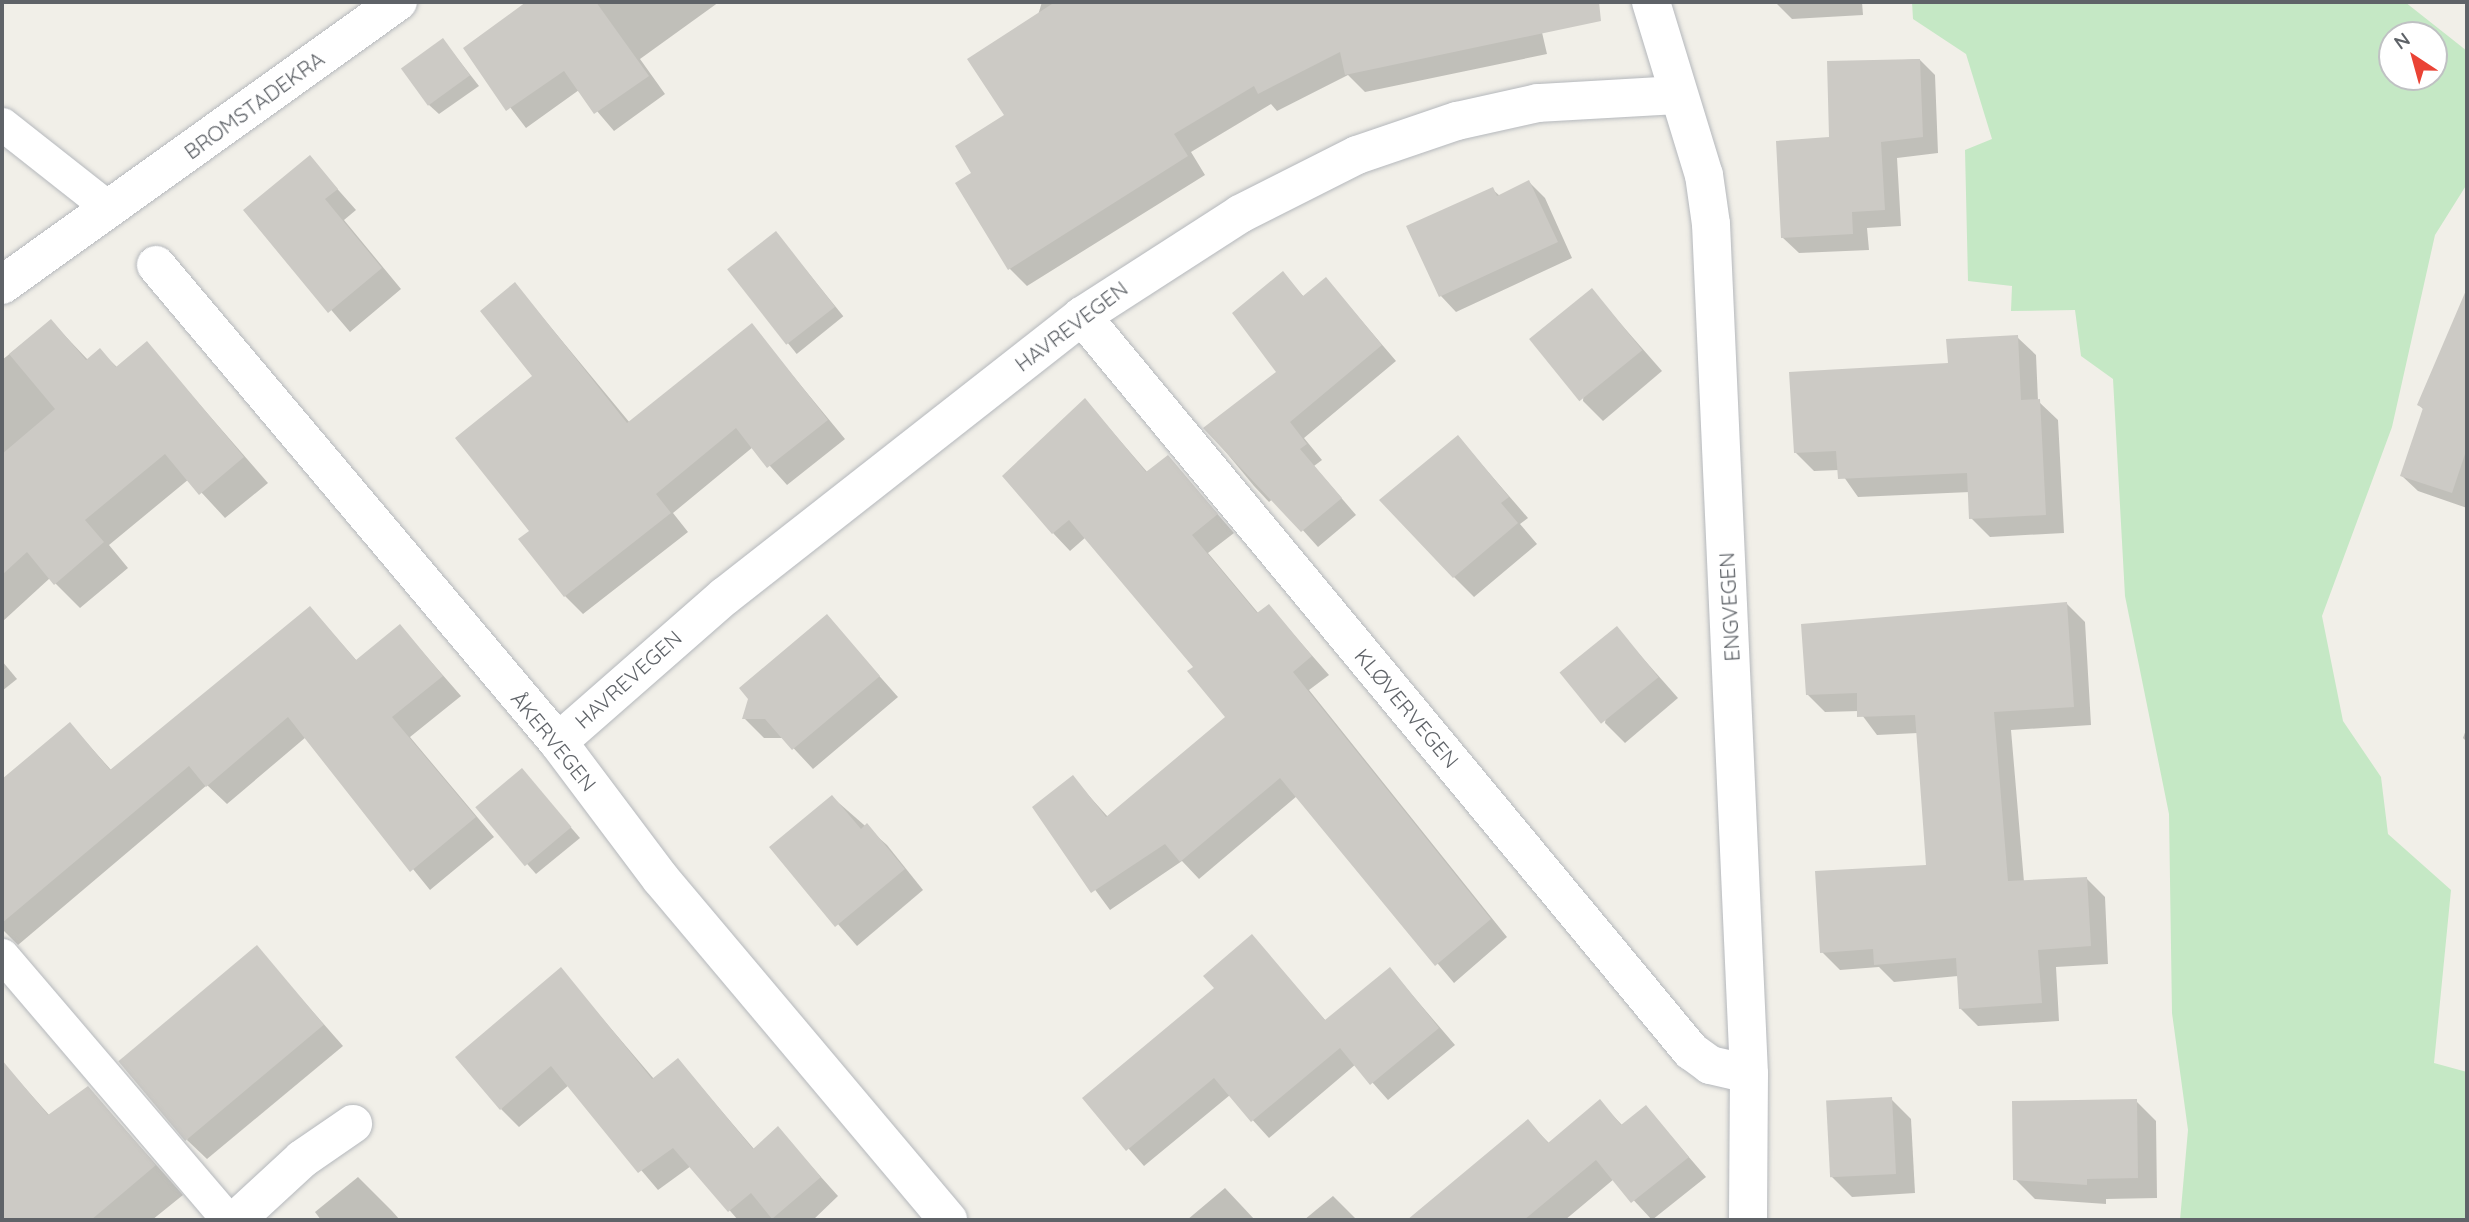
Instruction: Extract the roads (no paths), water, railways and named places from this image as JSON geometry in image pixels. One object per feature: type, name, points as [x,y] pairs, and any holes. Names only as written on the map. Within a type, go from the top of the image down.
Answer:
[{"type":"street","name":"BROMSTADEKRA","points":[[2,285],[398,2]]},
{"type":"street","name":"ENGVEGEN","points":[[1651,2],[1676,95],[1704,176],[1711,224],[1749,1073],[1748,1220]]},
{"type":"street","name":"HAVREVEGEN","points":[[558,742],[725,596],[1082,316],[1240,214],[1357,155],[1457,121],[1538,103],[1676,95]]},
{"type":"street","name":"ÅKERVEGEN","points":[[156,265],[558,742],[661,879],[948,1220]]},
{"type":"street","name":"KLØVERVEGEN","points":[[1082,316],[1691,1051],[1710,1065],[1749,1073]]},
{"type":"street","points":[[236,1220],[302,1159],[353,1124]]},
{"type":"lane","points":[[2,124],[110,209]]},
{"type":"lane","points":[[2,955],[228,1220]]}]
